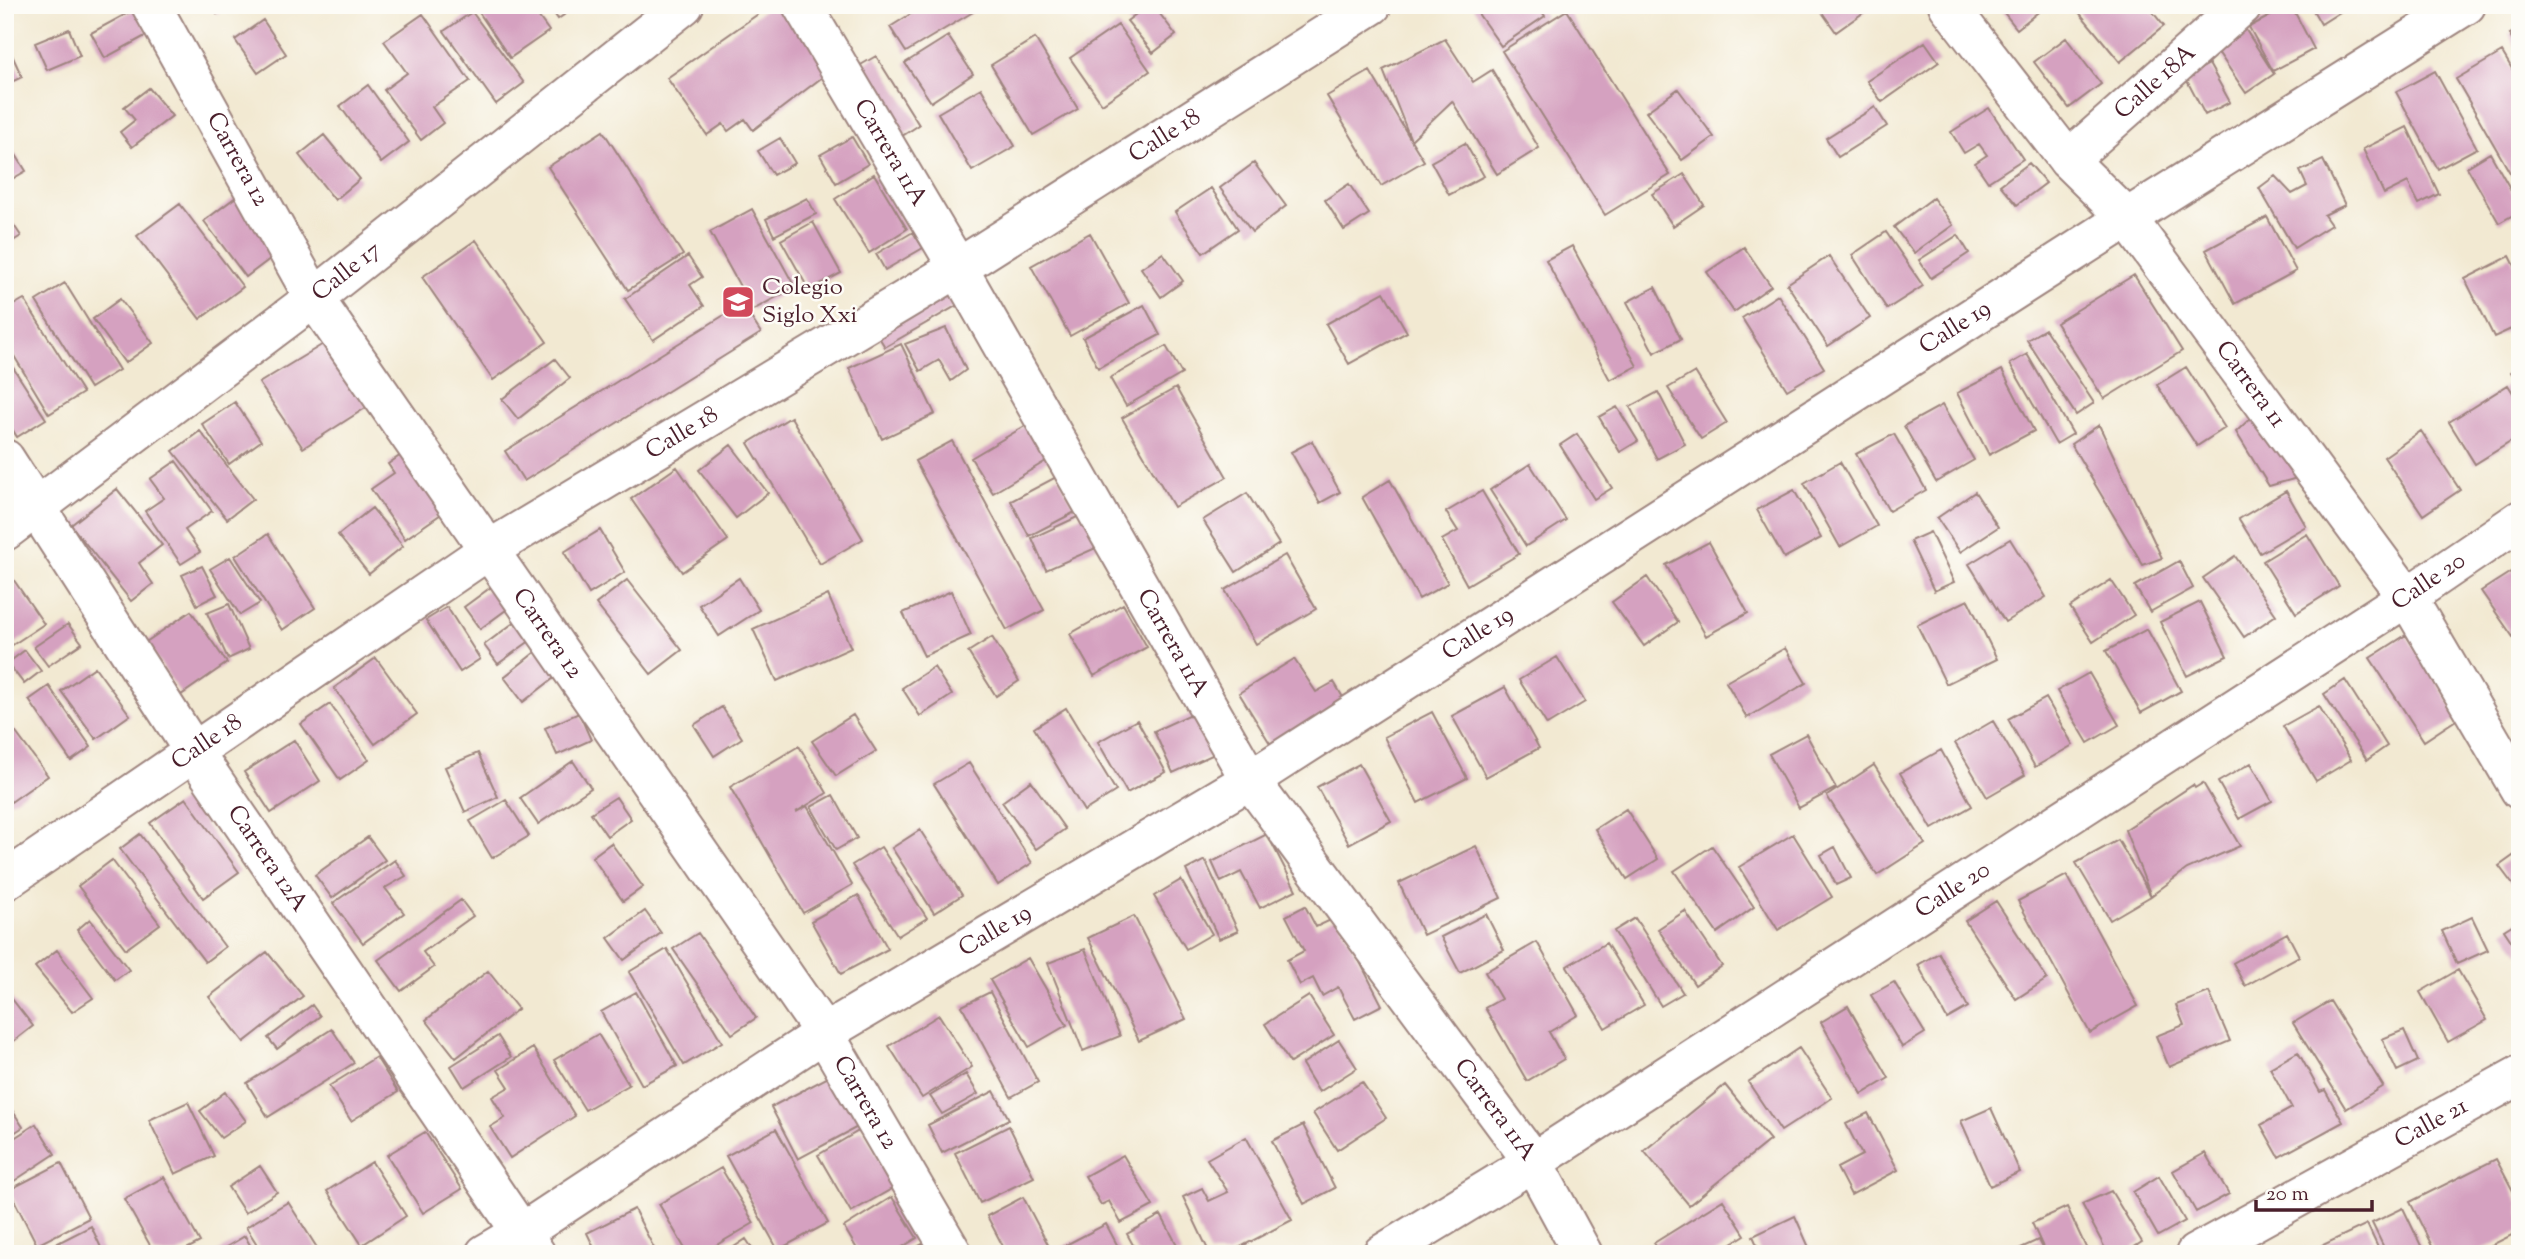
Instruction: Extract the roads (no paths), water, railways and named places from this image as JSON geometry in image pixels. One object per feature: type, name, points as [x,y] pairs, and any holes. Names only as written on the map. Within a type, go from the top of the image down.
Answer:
[{"type":"street","name":"Carrera 12","points":[[151,5],[314,298],[824,1033],[953,1254]]},
{"type":"street","name":"Calle 17","points":[[5,531],[314,298],[684,5]]},
{"type":"street","name":"Carrera 11A","points":[[802,5],[958,268],[1251,780],[1533,1162],[1583,1254]]},
{"type":"street","name":"Calle 18","points":[[5,881],[490,549],[958,268],[1372,5]]},
{"type":"street","name":"Carrera 11","points":[[1948,5],[2068,160],[2127,218],[2407,597],[2520,790]]},
{"type":"street","name":"Calle 18A","points":[[2068,160],[2243,5]]},
{"type":"street","name":"Calle 19","points":[[485,1254],[529,1243],[824,1033],[1251,780],[2127,218],[2466,5]]},
{"type":"street","name":"Carrera 12A","points":[[5,459],[38,506],[194,752],[529,1243]]},
{"type":"street","name":"Calle 20","points":[[1382,1254],[1533,1162],[2407,597],[2520,520]]},
{"type":"street","name":"Calle 21","points":[[2194,1254],[2520,1075]]},
{"type":"place","name":"Colegio Siglo Xxi","points":[[738,302]]}]
